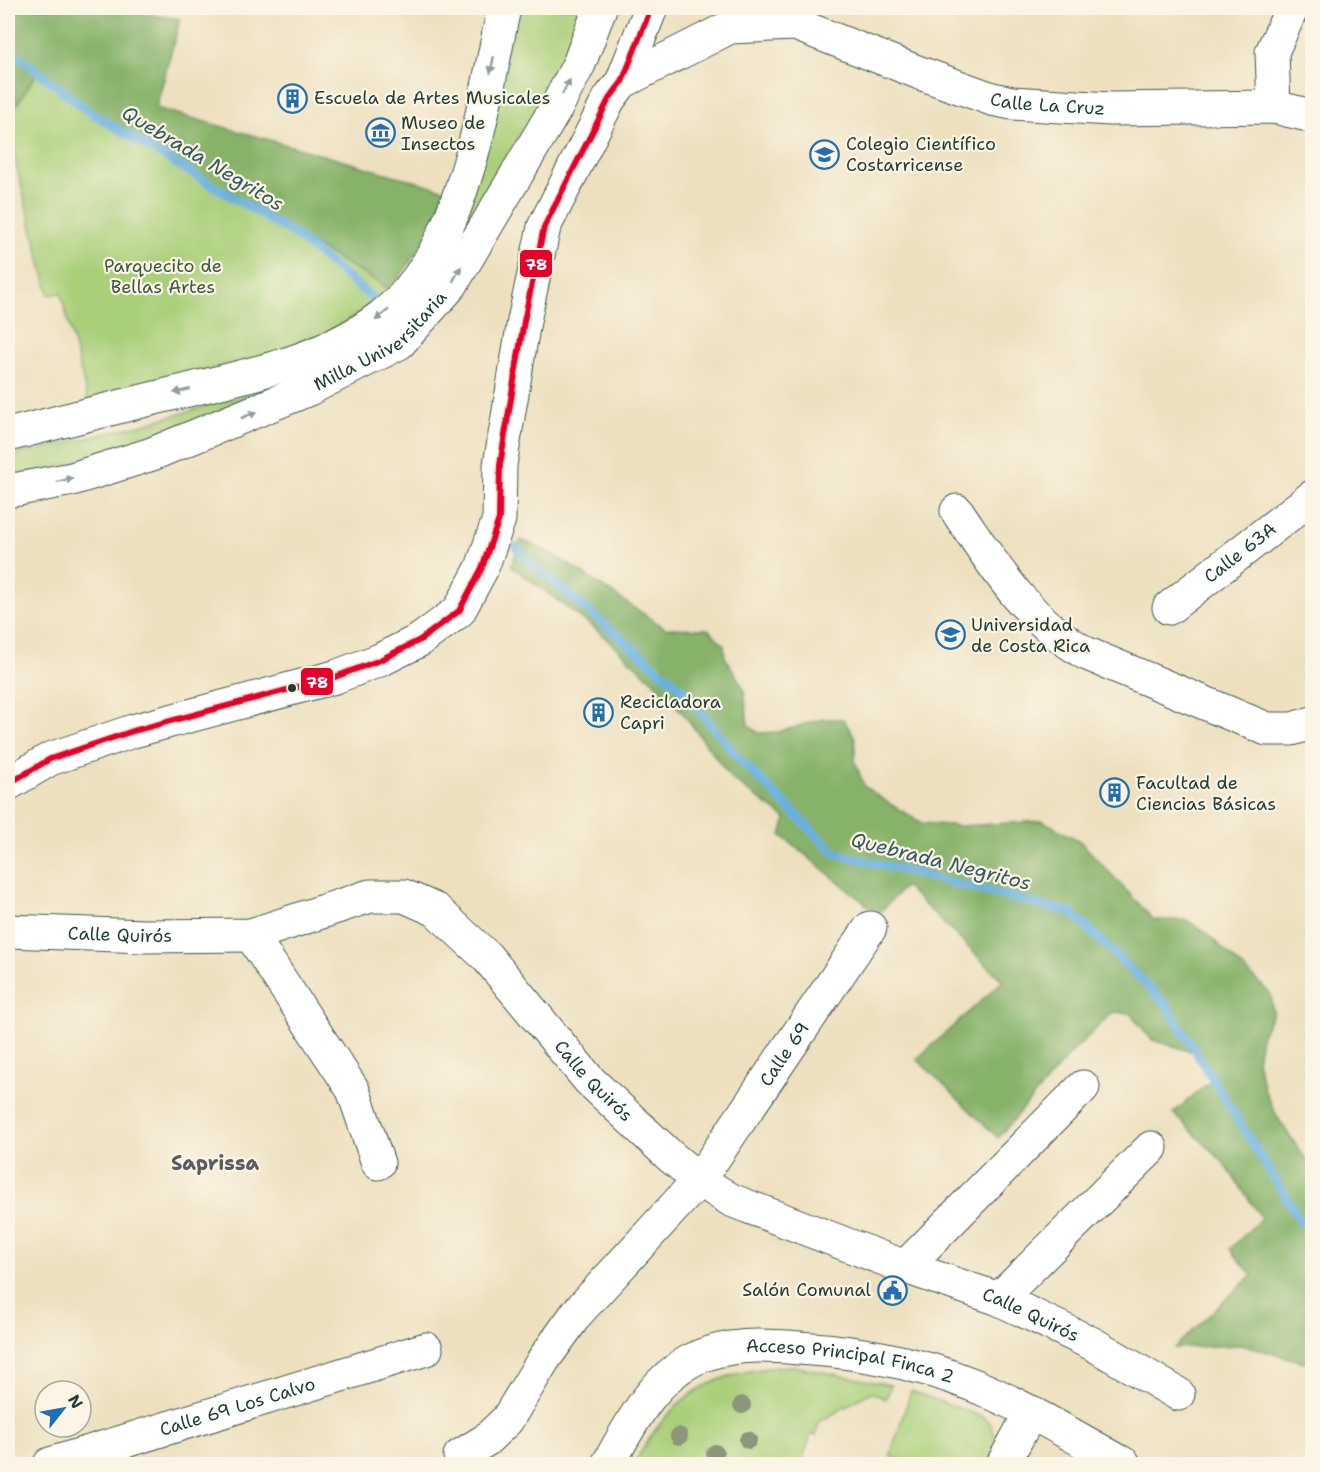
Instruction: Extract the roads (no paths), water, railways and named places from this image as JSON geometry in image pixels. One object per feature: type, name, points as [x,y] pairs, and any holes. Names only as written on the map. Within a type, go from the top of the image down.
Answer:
[{"type":"street","name":"Milla Universitaria","points":[[8,435],[249,375],[330,347],[384,315],[417,278],[442,238],[462,192],[504,8]]},
{"type":"street","name":"Milla Universitaria","points":[[8,491],[72,479],[152,454],[309,389],[399,343],[436,305],[451,285],[556,108],[579,64],[600,8]]},
{"type":"street","points":[[8,784],[50,759],[133,731],[335,677],[357,669],[420,640],[459,611],[482,568],[499,519],[500,465],[524,321],[544,227],[609,99],[622,82],[651,8]]},
{"type":"street","name":"Calle La Cruz","points":[[766,8],[795,24],[992,99],[1012,103],[1110,109],[1274,107],[1312,116]]},
{"type":"street","points":[[1274,107],[1272,52],[1292,8]]},
{"type":"street","name":"Calle La Cruz","points":[[622,82],[730,27],[795,24]]},
{"type":"street","name":"Calle 63A","points":[[1168,608],[1312,496]]},
{"type":"street","points":[[957,511],[1019,600],[1058,637],[1084,653],[1193,701],[1267,729],[1292,729],[1312,723]]},
{"type":"street","name":"Calle Quirós","points":[[8,931],[145,936],[251,935],[370,896],[404,896],[436,910],[487,957],[589,1080],[699,1180],[731,1200],[905,1268],[999,1299],[1093,1344],[1178,1394]]},
{"type":"street","name":"Calle 69","points":[[460,1455],[486,1440],[507,1420],[544,1359],[577,1313],[699,1180],[870,928]]},
{"type":"street","points":[[251,935],[353,1090],[378,1163]]},
{"type":"street","points":[[905,1268],[1083,1087]]},
{"type":"street","points":[[999,1299],[1151,1148]]},
{"type":"street","name":"Acceso Principal Finca 2","points":[[608,1464],[641,1408],[669,1376],[691,1361],[716,1351],[754,1344],[859,1353],[911,1365],[994,1394],[1124,1464]]},
{"type":"street","name":"Calle 69 Los Calvo","points":[[50,1464],[426,1349]]},
{"type":"street","points":[[1004,1464],[1031,1412]]},
{"type":"waterway","name":"Quebrada Negritos","points":[[8,48],[91,113],[294,234],[377,302]]},
{"type":"waterway","name":"Quebrada Negritos","points":[[516,547],[533,565],[679,686],[741,761],[835,853],[1072,913],[1166,1004],[1312,1239]]},
{"type":"place","name":"Escuela de Artes Musicales","points":[[293,98]]},
{"type":"place","name":"Museo de Insectos","points":[[380,133]]},
{"type":"place","name":"Colegio Científico Costarricense","points":[[825,154]]},
{"type":"place","name":"Universidad de Costa Rica","points":[[950,635]]},
{"type":"place","name":"Recicladora Capri","points":[[599,712]]},
{"type":"place","name":"Facultad de Ciencias Básicas","points":[[1115,793]]},
{"type":"place","name":"Salón Comunal","points":[[892,1290]]},
{"type":"district","name":"Saprissa","points":[[215,1163]]},
{"type":"park label","name":"Parquecito de Bellas Artes","points":[[163,276]]}]
